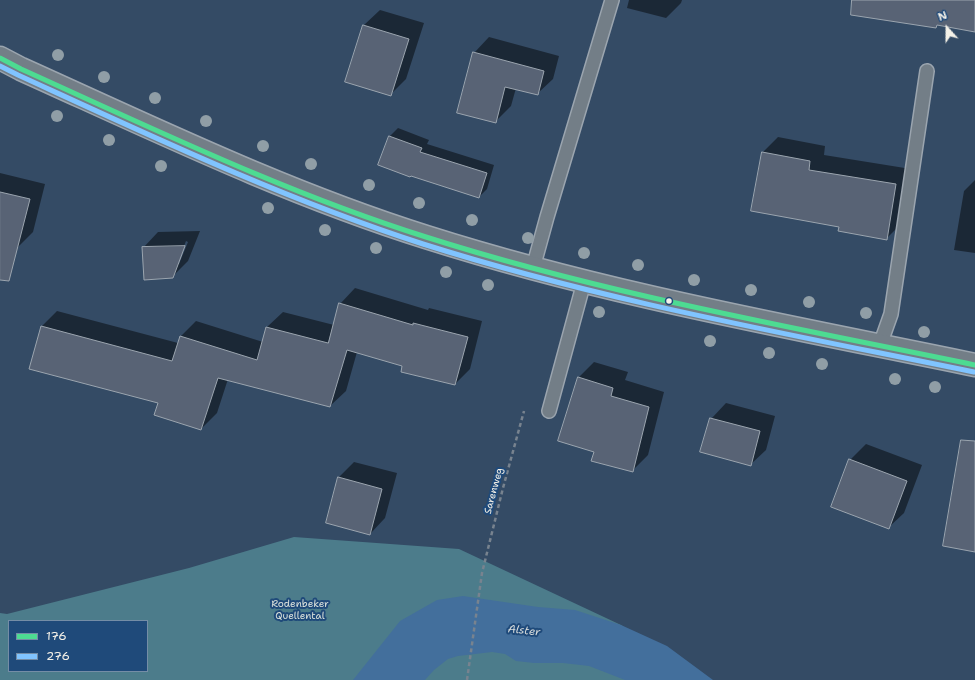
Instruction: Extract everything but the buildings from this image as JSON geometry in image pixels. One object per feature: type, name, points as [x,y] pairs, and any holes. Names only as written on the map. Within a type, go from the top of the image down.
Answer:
[{"type":"street","points":[[0,58],[21,69],[261,177],[426,237],[584,282],[710,311],[975,365]]},
{"type":"lane","points":[[533,268],[612,0]]},
{"type":"lane","points":[[880,345],[891,314],[927,71]]},
{"type":"lane","points":[[549,411],[584,282]]},
{"type":"path","name":"Sarenweg","points":[[467,680],[482,573],[525,406]]},
{"type":"green space","name":"Rodenbeker Quellental","points":[[294,537],[459,549],[621,625],[700,680],[0,680],[0,613],[7,614],[189,568]]},
{"type":"water","name":"Alster","points":[[463,596],[538,607],[575,610],[621,625],[667,646],[713,680],[625,680],[589,666],[563,663],[534,663],[516,661],[505,654],[492,652],[458,656],[448,659],[434,670],[425,680],[353,680],[400,621],[437,600]]},
{"type":"transit line","name":"176","points":[[0,58],[21,69],[221,159],[322,201],[426,237],[561,276],[630,293],[975,365]]},
{"type":"transit line","name":"276","points":[[0,66],[218,166],[320,207],[423,244],[559,283],[628,300],[766,330],[974,372]]}]
